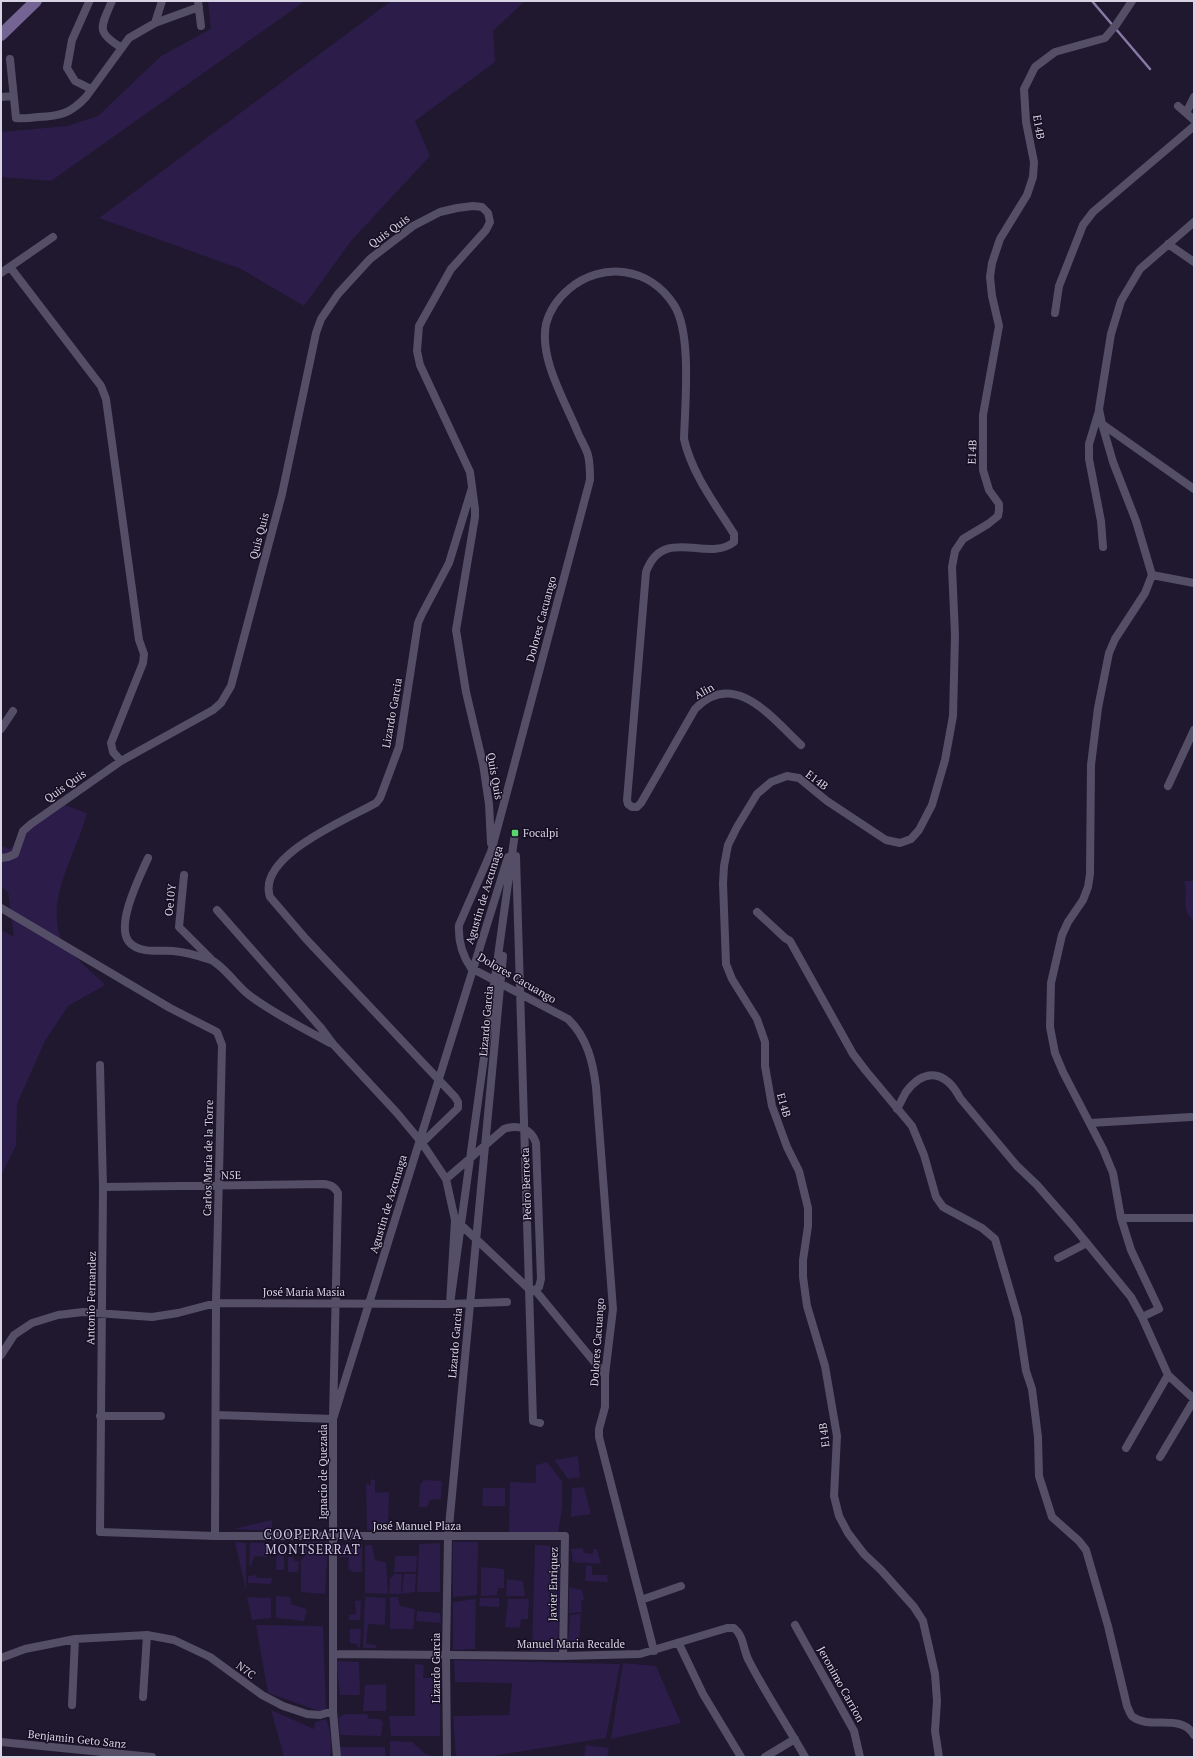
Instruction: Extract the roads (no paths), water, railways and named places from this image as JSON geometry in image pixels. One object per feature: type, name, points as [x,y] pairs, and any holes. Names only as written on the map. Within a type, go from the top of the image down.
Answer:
[{"type":"street","points":[[1,35],[36,1]]},
{"type":"street","points":[[112,1],[102,29],[105,37],[122,48]]},
{"type":"street","points":[[155,23],[162,1]]},
{"type":"street","name":"E14B","points":[[939,1757],[935,1731],[937,1701],[936,1674],[923,1621],[914,1607],[881,1570],[864,1554],[848,1533],[839,1516],[834,1496],[837,1436],[825,1366],[807,1306],[803,1277],[803,1260],[808,1226],[808,1208],[799,1171],[787,1147],[772,1106],[765,1066],[765,1042],[757,1019],[732,979],[726,964],[723,883],[724,866],[728,845],[757,794],[771,782],[787,776],[799,778],[827,801],[886,840],[900,843],[911,839],[919,830],[932,805],[944,767],[953,716],[955,635],[952,567],[955,551],[963,539],[998,516],[999,510],[999,504],[989,490],[983,470],[983,415],[999,326],[992,296],[990,278],[992,263],[1000,240],[1027,195],[1033,177],[1034,162],[1026,122],[1024,89],[1035,67],[1051,54],[1071,46],[1105,38],[1132,1]]},
{"type":"street","points":[[89,2],[72,40],[67,68],[75,81],[91,89]]},
{"type":"street","points":[[10,59],[16,118],[54,116],[67,113],[77,106],[129,38],[155,23],[199,4],[201,26]]},
{"type":"street","points":[[1,97],[14,96]]},
{"type":"street","points":[[1186,112],[1194,97]]},
{"type":"street","points":[[1178,106],[1194,120]]},
{"type":"street","points":[[1055,313],[1059,286],[1083,225],[1093,212],[1194,126]]},
{"type":"street","name":"Quis Quis","points":[[1,858],[8,858],[15,854],[23,831],[30,824],[121,760],[213,710],[227,695],[282,494],[316,333],[321,319],[330,305],[370,259],[413,226],[440,212],[473,206],[482,207],[488,213],[490,222],[486,230],[451,269],[419,326],[416,351],[420,365],[470,472],[473,485],[475,517],[456,630],[466,692],[483,764],[489,804],[491,852]]},
{"type":"street","points":[[1103,547],[1101,521],[1088,459],[1089,444],[1099,409],[1111,334],[1121,301],[1140,269],[1194,222]]},
{"type":"street","points":[[1,273],[53,237]]},
{"type":"street","points":[[1168,244],[1194,262]]},
{"type":"street","points":[[10,266],[101,386],[106,399],[139,640],[144,654],[140,671],[111,742],[113,752],[121,760]]},
{"type":"street","name":"Dolores Cacuango","points":[[632,807],[628,804],[627,800],[646,572],[650,561],[655,554],[672,548],[724,548],[734,542],[734,534],[700,479],[687,452],[684,439],[686,346],[682,325],[674,305],[659,287],[643,277],[622,271],[594,274],[577,282],[562,295],[550,310],[546,326],[545,348],[550,367],[587,454],[590,480],[491,852],[459,925],[459,940],[465,960],[473,969],[568,1019],[589,1051],[594,1071],[612,1309],[605,1375],[605,1407],[599,1437],[654,1651]]},
{"type":"street","points":[[1099,409],[1113,462],[1136,521],[1152,575],[1144,593],[1114,639],[1109,653],[1098,708],[1091,765],[1090,874],[1088,887],[1083,900],[1068,922],[1062,935],[1051,982],[1050,1027],[1055,1053],[1063,1072],[1103,1149],[1113,1173],[1121,1218],[1131,1250],[1158,1309],[1142,1317]]},
{"type":"street","points":[[1102,424],[1194,489]]},
{"type":"street","name":"Lizardo Garcia","points":[[421,1142],[458,1108],[458,1102],[455,1097],[306,939],[270,897],[268,883],[270,876],[292,851],[332,826],[376,803],[380,798],[399,747],[418,623],[449,563],[473,485]]},
{"type":"street","points":[[1152,575],[1194,583]]},
{"type":"street","name":"Alin","points":[[632,807],[637,807],[641,803],[695,709],[701,702],[719,693],[734,693],[753,702],[801,745]]},
{"type":"street","points":[[1,729],[14,711]]},
{"type":"street","points":[[1168,786],[1194,730]]},
{"type":"street","name":"Lizardo Garcia","points":[[447,1757],[446,1654],[448,1537],[485,1146],[498,982],[515,833]]},
{"type":"street","name":"Agustin de Azcunaga","points":[[334,1419],[421,1142],[438,1080],[515,833]]},
{"type":"street","name":"Agustin de Azcunaga","points":[[515,833],[524,1128],[532,1289],[533,1421],[540,1423]]},
{"type":"street","points":[[148,858],[130,899],[124,930],[129,941],[137,947],[148,951],[173,951],[197,955],[214,961],[248,994],[279,1015],[333,1044]]},
{"type":"street","name":"Oe10Y","points":[[184,875],[179,927],[214,961]]},
{"type":"street","name":"Carlos Maria de la Torre","points":[[1,908],[170,1008],[217,1032],[222,1045],[216,1304],[215,1536]]},
{"type":"street","name":"Lizardo Garcia","points":[[217,910],[321,1028],[333,1044],[397,1113],[421,1142],[446,1179],[458,1223]]},
{"type":"street","points":[[757,912],[790,941],[853,1054],[912,1126],[924,1155],[936,1198],[943,1207],[982,1228],[995,1239],[1018,1318],[1024,1359],[1032,1389],[1038,1437],[1039,1476],[1052,1518],[1079,1540],[1086,1550],[1132,1716],[1141,1721],[1176,1723],[1185,1726],[1194,1735]]},
{"type":"street","name":"Lizardo Garcia","points":[[450,1304],[458,1223],[498,982]]},
{"type":"street","name":"Antonio Fernandez","points":[[100,1065],[103,1187],[100,1532]]},
{"type":"street","points":[[898,1109],[906,1092],[919,1080],[931,1075],[942,1077],[954,1086],[960,1098],[1017,1166],[1037,1185],[1131,1297],[1142,1317],[1168,1375],[1194,1399],[1160,1456]]},
{"type":"street","points":[[1090,1123],[1191,1117]]},
{"type":"street","points":[[446,1179],[504,1130],[511,1127],[524,1128]]},
{"type":"street","name":"Pedro Berroeta","points":[[524,1128],[530,1132],[536,1143],[541,1279],[539,1287],[532,1289]]},
{"type":"street","name":"N5E","points":[[103,1187],[324,1184],[335,1188]]},
{"type":"street","name":"Ignacio de Quezada","points":[[335,1188],[338,1193],[335,1303],[333,1654],[334,1711],[337,1757]]},
{"type":"street","points":[[1121,1218],[1194,1218]]},
{"type":"street","points":[[458,1223],[532,1289],[605,1375]]},
{"type":"street","points":[[1058,1258],[1087,1243]]},
{"type":"street","name":"José Maria Masia","points":[[1,1355],[14,1335],[32,1323],[58,1315],[83,1312],[152,1317],[178,1313],[216,1304],[450,1304],[506,1302]]},
{"type":"street","points":[[1126,1448],[1168,1375]]},
{"type":"street","points":[[216,1415],[334,1419]]},
{"type":"street","points":[[100,1416],[161,1416]]},
{"type":"street","name":"José Manuel Plaza","points":[[100,1532],[215,1536],[565,1536]]},
{"type":"street","name":"Javier Enriquez","points":[[563,1656],[565,1536]]},
{"type":"street","points":[[641,1600],[681,1586]]},
{"type":"street","name":"Jeronimo Carrion","points":[[795,1625],[854,1731],[860,1757]]},
{"type":"street","name":"Manuel Maria Recalde","points":[[333,1654],[563,1656],[640,1654],[679,1644],[727,1628],[734,1628],[738,1631],[749,1662],[795,1739]]},
{"type":"street","points":[[143,1696],[147,1636]]},
{"type":"street","name":"N7C","points":[[1,1658],[24,1649],[75,1639],[147,1636],[174,1640],[210,1657],[262,1696],[283,1706],[307,1714],[320,1715],[334,1711]]},
{"type":"street","points":[[72,1706],[75,1639]]},
{"type":"street","points":[[679,1644],[703,1694],[741,1757]]},
{"type":"street","points":[[765,1757],[795,1739],[805,1757]]},
{"type":"street","name":"Benjamin Geto Sanz","points":[[1,1742],[152,1757]]},
{"type":"waterway","points":[[1092,1],[1150,69]]},
{"type":"place","name":"Focalpi","points":[[515,833]]},
{"type":"district","name":"COOPERATIVA MONTSERRAT","points":[[313,1542]]}]
